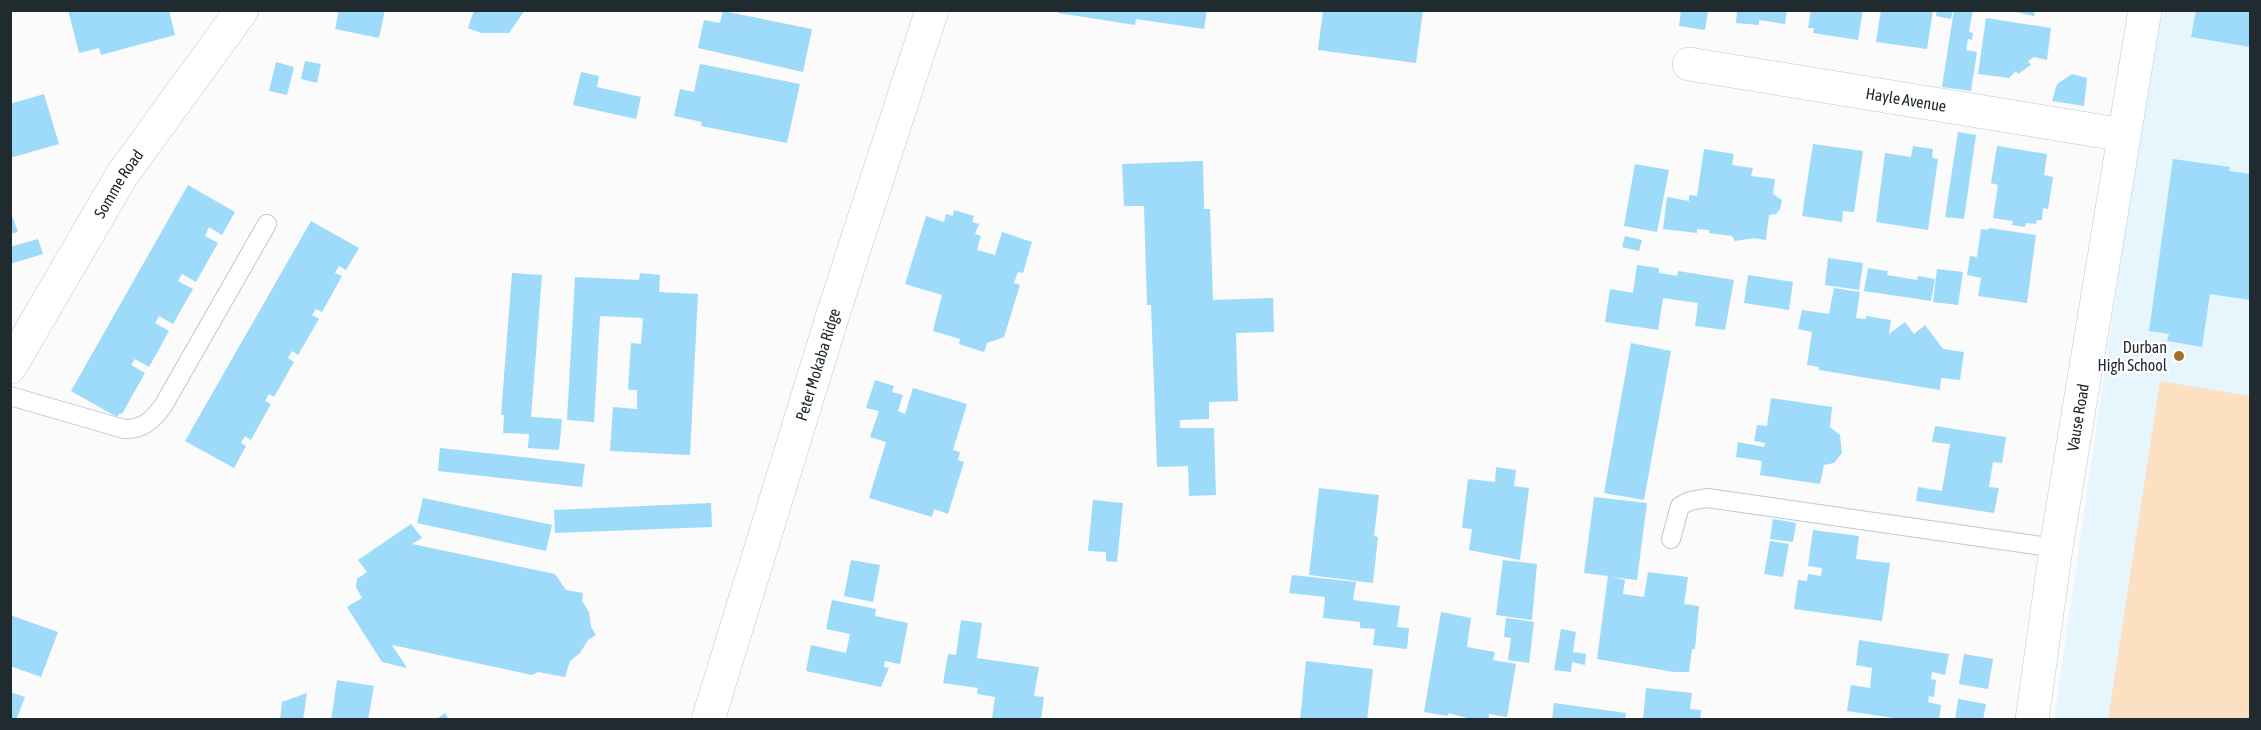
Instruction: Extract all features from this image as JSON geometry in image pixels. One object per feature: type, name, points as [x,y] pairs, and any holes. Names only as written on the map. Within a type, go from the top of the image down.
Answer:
[{"type":"street","name":"Somme Road","points":[[10,367],[122,175],[242,10]]},
{"type":"street","name":"Peter Mokaba Ridge","points":[[708,720],[835,308],[932,10]]},
{"type":"street","name":"Vause Road","points":[[2032,720],[2056,548],[2145,10]]},
{"type":"street","name":"Hayle Avenue","points":[[1689,64],[2124,135]]},
{"type":"lane","points":[[10,396],[124,429],[134,429],[147,423],[163,405],[267,224]]},
{"type":"lane","points":[[1671,539],[1680,506],[1690,501],[1707,498],[2056,548]]},
{"type":"shaded area","name":"Durban High School","points":[[2157,11],[2250,11],[2250,719],[2054,720]]},
{"type":"shaded area","points":[[2160,381],[2250,396],[2250,719],[2108,719]]},
{"type":"building","points":[[68,10],[169,10],[175,35],[101,55],[99,48],[79,53]]},
{"type":"building","points":[[339,10],[385,10],[379,38],[335,29]]},
{"type":"building","points":[[474,10],[487,12],[525,10],[509,33],[481,33],[468,28]]},
{"type":"building","points":[[1058,10],[1207,10],[1204,29],[1136,19],[1135,25],[1058,13]]},
{"type":"building","points":[[1323,10],[1423,10],[1416,63],[1318,50]]},
{"type":"building","points":[[1681,10],[1708,10],[1705,30],[1679,26]]},
{"type":"building","points":[[1737,10],[1787,10],[1785,24],[1759,20],[1759,25],[1736,23]]},
{"type":"building","points":[[1811,10],[1863,10],[1858,40],[1813,33],[1814,28],[1808,28]]},
{"type":"building","points":[[1881,10],[1933,10],[1927,49],[1876,42]]},
{"type":"building","points":[[1937,10],[1953,10],[1951,19],[1936,16]]},
{"type":"building","points":[[1954,10],[1973,10],[1969,32],[1973,33],[1972,40],[1968,39],[1966,50],[1977,52],[1971,91],[1942,87]]},
{"type":"building","points":[[2007,10],[2035,10],[2034,16]]},
{"type":"building","points":[[2196,10],[2250,10],[2250,47],[2191,37]]},
{"type":"building","points":[[723,11],[812,29],[803,72],[698,48],[704,20],[720,23]]},
{"type":"building","points":[[1986,18],[2051,28],[2047,60],[2034,57],[2028,61],[2031,65],[2018,74],[2016,71],[2009,78],[1978,74]]},
{"type":"building","points":[[305,61],[321,64],[317,83],[301,79]]},
{"type":"building","points":[[276,62],[294,67],[287,95],[269,91]]},
{"type":"building","points":[[700,64],[800,84],[787,143],[701,126],[702,122],[674,116],[680,89],[694,92]]},
{"type":"building","points":[[581,72],[599,76],[597,87],[641,97],[636,119],[573,105]]},
{"type":"building","points":[[2072,74],[2087,78],[2084,106],[2052,101],[2057,84]]},
{"type":"building","points":[[44,94],[59,144],[10,158],[10,104]]},
{"type":"building","points":[[1958,132],[1976,135],[1964,219],[1945,217]]},
{"type":"building","points":[[1813,144],[1863,151],[1854,212],[1843,211],[1842,222],[1802,216]]},
{"type":"building","points":[[1913,146],[1933,149],[1932,158],[1938,159],[1928,230],[1876,222],[1885,153],[1911,157]]},
{"type":"building","points":[[1997,146],[2047,154],[2044,175],[2053,177],[2048,209],[2043,208],[2042,220],[2037,220],[2036,224],[2026,223],[2025,227],[2012,225],[2013,221],[1993,218],[1998,185],[1991,183]]},
{"type":"building","points":[[1704,149],[1734,154],[1732,165],[1753,168],[1751,176],[1775,179],[1773,194],[1782,200],[1776,214],[1769,215],[1766,240],[1754,238],[1735,241],[1732,236],[1709,233],[1709,230],[1697,229],[1697,233],[1663,229],[1667,197],[1689,201],[1689,195],[1697,196]]},
{"type":"building","points":[[2173,159],[2230,167],[2229,171],[2250,174],[2250,300],[2210,294],[2202,347],[2167,341],[2169,334],[2149,331]]},
{"type":"building","points":[[1203,161],[1204,209],[1210,209],[1213,300],[1273,298],[1274,332],[1236,333],[1238,401],[1209,402],[1209,419],[1180,420],[1180,428],[1214,428],[1216,495],[1189,496],[1188,466],[1157,467],[1151,305],[1147,305],[1144,206],[1124,206],[1122,164]]},
{"type":"building","points":[[1635,164],[1669,170],[1657,232],[1624,226]]},
{"type":"building","points":[[188,185],[235,212],[222,235],[209,227],[205,236],[218,243],[196,282],[182,274],[178,281],[193,289],[173,324],[159,316],[155,323],[169,331],[149,367],[135,359],[131,365],[145,373],[122,414],[120,413],[117,417],[71,391]]},
{"type":"building","points":[[10,210],[18,232],[10,234]]},
{"type":"building","points":[[954,210],[974,216],[972,222],[979,224],[975,234],[981,236],[977,250],[995,255],[1002,232],[1032,242],[1023,273],[1018,272],[1014,283],[1020,285],[1004,337],[987,343],[984,352],[959,344],[960,339],[933,331],[942,295],[905,284],[926,216],[944,222],[946,214],[953,216]]},
{"type":"building","points":[[311,221],[359,248],[346,270],[339,266],[335,273],[342,276],[322,312],[316,309],[312,315],[319,319],[298,355],[292,351],[288,358],[294,362],[274,397],[269,394],[265,401],[271,404],[251,440],[245,436],[241,443],[246,446],[234,468],[185,441]]},
{"type":"building","points":[[1989,228],[2036,235],[2027,303],[1978,296],[1981,278],[1967,275],[1970,256],[1977,257],[1981,229],[1988,230]]},
{"type":"building","points":[[1625,236],[1642,240],[1639,251],[1622,247]]},
{"type":"building","points":[[38,239],[43,254],[10,264],[10,247]]},
{"type":"building","points":[[1828,258],[1863,263],[1859,290],[1825,285]]},
{"type":"building","points":[[1637,265],[1659,268],[1659,273],[1677,276],[1678,271],[1734,280],[1725,330],[1695,326],[1698,303],[1663,298],[1658,330],[1605,322],[1610,289],[1633,293]]},
{"type":"building","points":[[1868,268],[1888,271],[1887,275],[1917,280],[1918,276],[1935,279],[1931,301],[1864,291]]},
{"type":"building","points":[[1937,269],[1963,272],[1958,305],[1933,302]]},
{"type":"building","points":[[512,273],[542,275],[531,417],[562,419],[559,450],[528,448],[529,434],[503,433],[504,415],[501,415]]},
{"type":"building","points":[[640,273],[660,275],[659,292],[698,294],[690,455],[610,451],[613,407],[637,409],[637,390],[628,390],[631,343],[641,344],[643,318],[600,316],[594,422],[567,420],[575,277],[639,280]]},
{"type":"building","points":[[1748,275],[1793,282],[1789,310],[1744,303]]},
{"type":"building","points":[[1834,288],[1860,292],[1856,318],[1866,319],[1866,316],[1891,320],[1889,334],[1905,322],[1914,334],[1925,325],[1943,349],[1964,352],[1960,380],[1941,378],[1940,390],[1819,370],[1819,367],[1807,365],[1812,332],[1798,329],[1802,310],[1829,314]]},
{"type":"building","points":[[1631,343],[1671,351],[1644,500],[1604,493]]},
{"type":"building","points":[[875,380],[894,386],[892,392],[903,395],[898,411],[905,414],[913,388],[967,404],[953,450],[960,452],[958,460],[964,462],[948,514],[934,509],[932,517],[869,498],[886,442],[870,437],[879,411],[866,408]]},
{"type":"building","points":[[1771,398],[1832,407],[1830,427],[1840,435],[1842,453],[1834,463],[1824,465],[1820,484],[1760,475],[1762,461],[1736,457],[1738,442],[1764,447],[1765,443],[1754,441],[1757,425],[1767,426]]},
{"type":"building","points":[[1935,426],[2006,437],[2002,463],[1993,462],[1989,487],[1999,488],[1994,513],[1916,501],[1918,487],[1942,491],[1950,444],[1932,442]]},
{"type":"building","points":[[440,448],[585,464],[582,487],[438,471]]},
{"type":"building","points":[[1496,467],[1516,470],[1514,486],[1529,488],[1520,560],[1469,550],[1472,529],[1462,528],[1468,479],[1495,482]]},
{"type":"building","points":[[1319,488],[1379,495],[1374,536],[1378,537],[1373,583],[1309,575]]},
{"type":"building","points":[[1594,497],[1647,503],[1637,580],[1611,577],[1625,580],[1623,594],[1644,597],[1648,572],[1688,577],[1684,604],[1699,606],[1695,649],[1692,649],[1689,672],[1674,672],[1597,659],[1608,576],[1584,573]]},
{"type":"building","points":[[423,498],[552,525],[546,551],[417,523]]},
{"type":"building","points":[[1093,500],[1123,503],[1117,562],[1106,561],[1106,552],[1088,551]]},
{"type":"building","points":[[711,503],[712,527],[555,533],[554,510]]},
{"type":"building","points":[[1773,519],[1796,523],[1793,542],[1770,539]]},
{"type":"building","points":[[411,524],[422,538],[412,544],[555,574],[566,590],[583,593],[582,601],[589,612],[591,627],[596,635],[588,640],[580,653],[570,661],[565,677],[538,672],[532,675],[392,645],[407,668],[382,662],[347,607],[362,598],[356,587],[357,579],[367,572],[358,560]]},
{"type":"building","points":[[1813,530],[1859,536],[1856,559],[1890,563],[1882,621],[1794,609],[1798,580],[1807,581],[1808,574],[1821,576],[1822,568],[1808,566]]},
{"type":"building","points":[[1770,541],[1789,544],[1783,577],[1764,574]]},
{"type":"building","points":[[851,560],[880,565],[873,602],[844,596]]},
{"type":"building","points":[[1503,560],[1537,564],[1532,620],[1496,615]]},
{"type":"building","points":[[1292,575],[1356,582],[1353,600],[1400,606],[1397,627],[1409,628],[1407,649],[1373,645],[1375,629],[1360,628],[1360,622],[1323,618],[1325,597],[1289,593]]},
{"type":"building","points":[[832,600],[876,609],[875,616],[908,623],[900,664],[885,661],[884,667],[889,668],[881,687],[806,671],[811,645],[846,653],[850,634],[826,629]]},
{"type":"building","points":[[1441,612],[1471,618],[1467,647],[1495,652],[1493,660],[1516,664],[1507,717],[1489,714],[1489,720],[1475,720],[1448,713],[1448,716],[1424,712]]},
{"type":"building","points":[[10,615],[58,632],[41,677],[10,666]]},
{"type":"building","points":[[1506,618],[1534,622],[1529,663],[1508,660],[1511,638],[1504,637]]},
{"type":"building","points":[[961,620],[982,623],[977,658],[1039,667],[1034,696],[1044,697],[1041,720],[992,718],[995,697],[977,694],[978,688],[943,683],[948,654],[956,655]]},
{"type":"building","points":[[1561,629],[1576,632],[1573,652],[1586,654],[1585,665],[1572,662],[1571,672],[1554,670]]},
{"type":"building","points":[[1859,640],[1949,654],[1945,675],[1932,672],[1931,679],[1936,680],[1934,697],[1929,696],[1928,702],[1941,705],[1939,720],[1907,720],[1847,711],[1851,685],[1870,688],[1872,668],[1856,665]]},
{"type":"building","points":[[1964,654],[1993,659],[1988,689],[1959,684]]},
{"type":"building","points":[[1306,661],[1373,669],[1367,720],[1300,720]]},
{"type":"building","points":[[337,680],[374,686],[368,720],[331,720]]},
{"type":"building","points":[[1646,688],[1692,693],[1690,709],[1701,710],[1700,720],[1643,720]]},
{"type":"building","points":[[10,692],[25,697],[16,720],[10,720]]},
{"type":"building","points":[[307,693],[303,720],[280,720],[282,702]]},
{"type":"building","points":[[1958,699],[1986,704],[1983,720],[1955,720]]},
{"type":"building","points":[[1554,703],[1626,713],[1625,720],[1552,720]]},
{"type":"building","points":[[445,713],[449,720],[435,720]]},
{"type":"place","name":"Durban High School","points":[[2179,356]]}]
